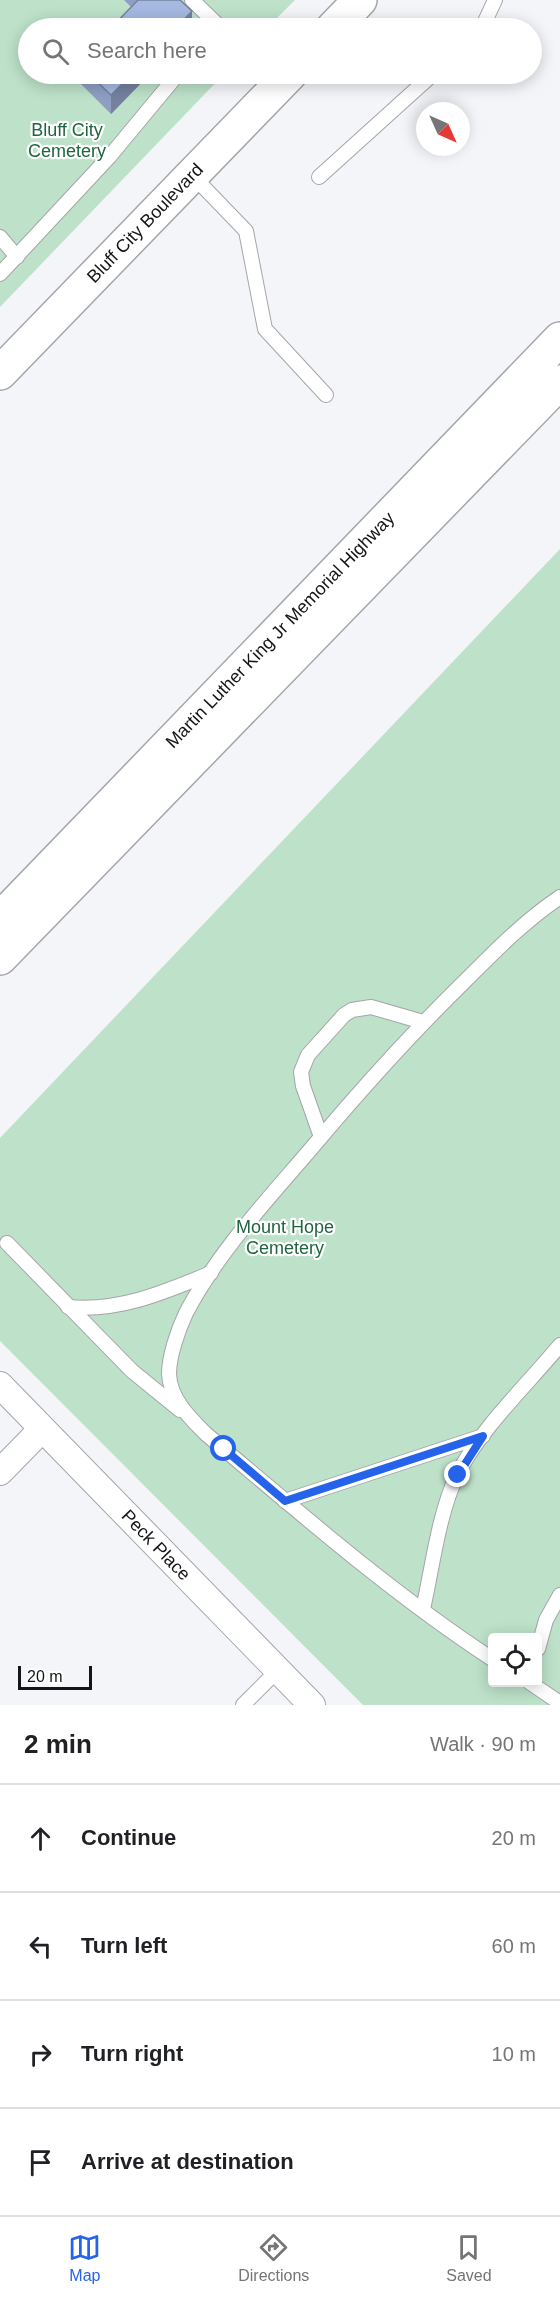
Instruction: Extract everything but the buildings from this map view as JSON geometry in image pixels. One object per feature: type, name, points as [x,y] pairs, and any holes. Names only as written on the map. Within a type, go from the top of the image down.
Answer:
[{"type":"main road","points":[[343,18],[360,0]]},
{"type":"main road","name":"Bluff City Boulevard","points":[[0,373],[278,84]]},
{"type":"main road","name":"Martin Luther King Jr Memorial Highway","points":[[0,919],[560,339]]},
{"type":"main road","name":"Martin Luther King Jr Memorial Highway","points":[[0,958],[560,382]]},
{"type":"street","name":"Peck Place","points":[[0,1385],[312,1705]]},
{"type":"street","points":[[0,1472],[42,1429]]},
{"type":"lane","points":[[192,0],[211,18]]},
{"type":"lane","points":[[487,18],[495,0]]},
{"type":"lane","points":[[0,274],[110,156],[170,84]]},
{"type":"lane","points":[[319,177],[422,84]]},
{"type":"lane","points":[[192,175],[246,231],[265,329],[326,395]]},
{"type":"lane","points":[[0,237],[17,257]]},
{"type":"lane","points":[[186,1415],[170,1384],[169,1372],[185,1315],[212,1273],[272,1194],[370,1079],[423,1022],[510,936],[560,897]]},
{"type":"lane","points":[[321,1137],[302,1079],[301,1072],[308,1055],[344,1015],[352,1010],[371,1007],[423,1022]]},
{"type":"lane","points":[[7,1243],[132,1371],[378,1577],[488,1656]]},
{"type":"lane","points":[[68,1307],[87,1309],[138,1301],[212,1273]]},
{"type":"lane","points":[[423,1609],[450,1493],[466,1460],[483,1436],[560,1345]]},
{"type":"lane","points":[[285,1501],[483,1436]]},
{"type":"lane","points":[[542,1633],[560,1594]]},
{"type":"lane","points":[[243,1705],[278,1670]]},
{"type":"lane","points":[[537,1687],[560,1703]]},
{"type":"green space","name":"Bluff City Cemetery","points":[[0,0],[295,0],[277,18],[18,18],[18,84],[214,84],[0,307]]},
{"type":"green space","name":"Mount Hope Cemetery","points":[[560,549],[560,1705],[363,1705],[0,1341],[0,1138]]},
{"type":"route","points":[[224,1449],[285,1501],[483,1436],[458,1475]]}]
